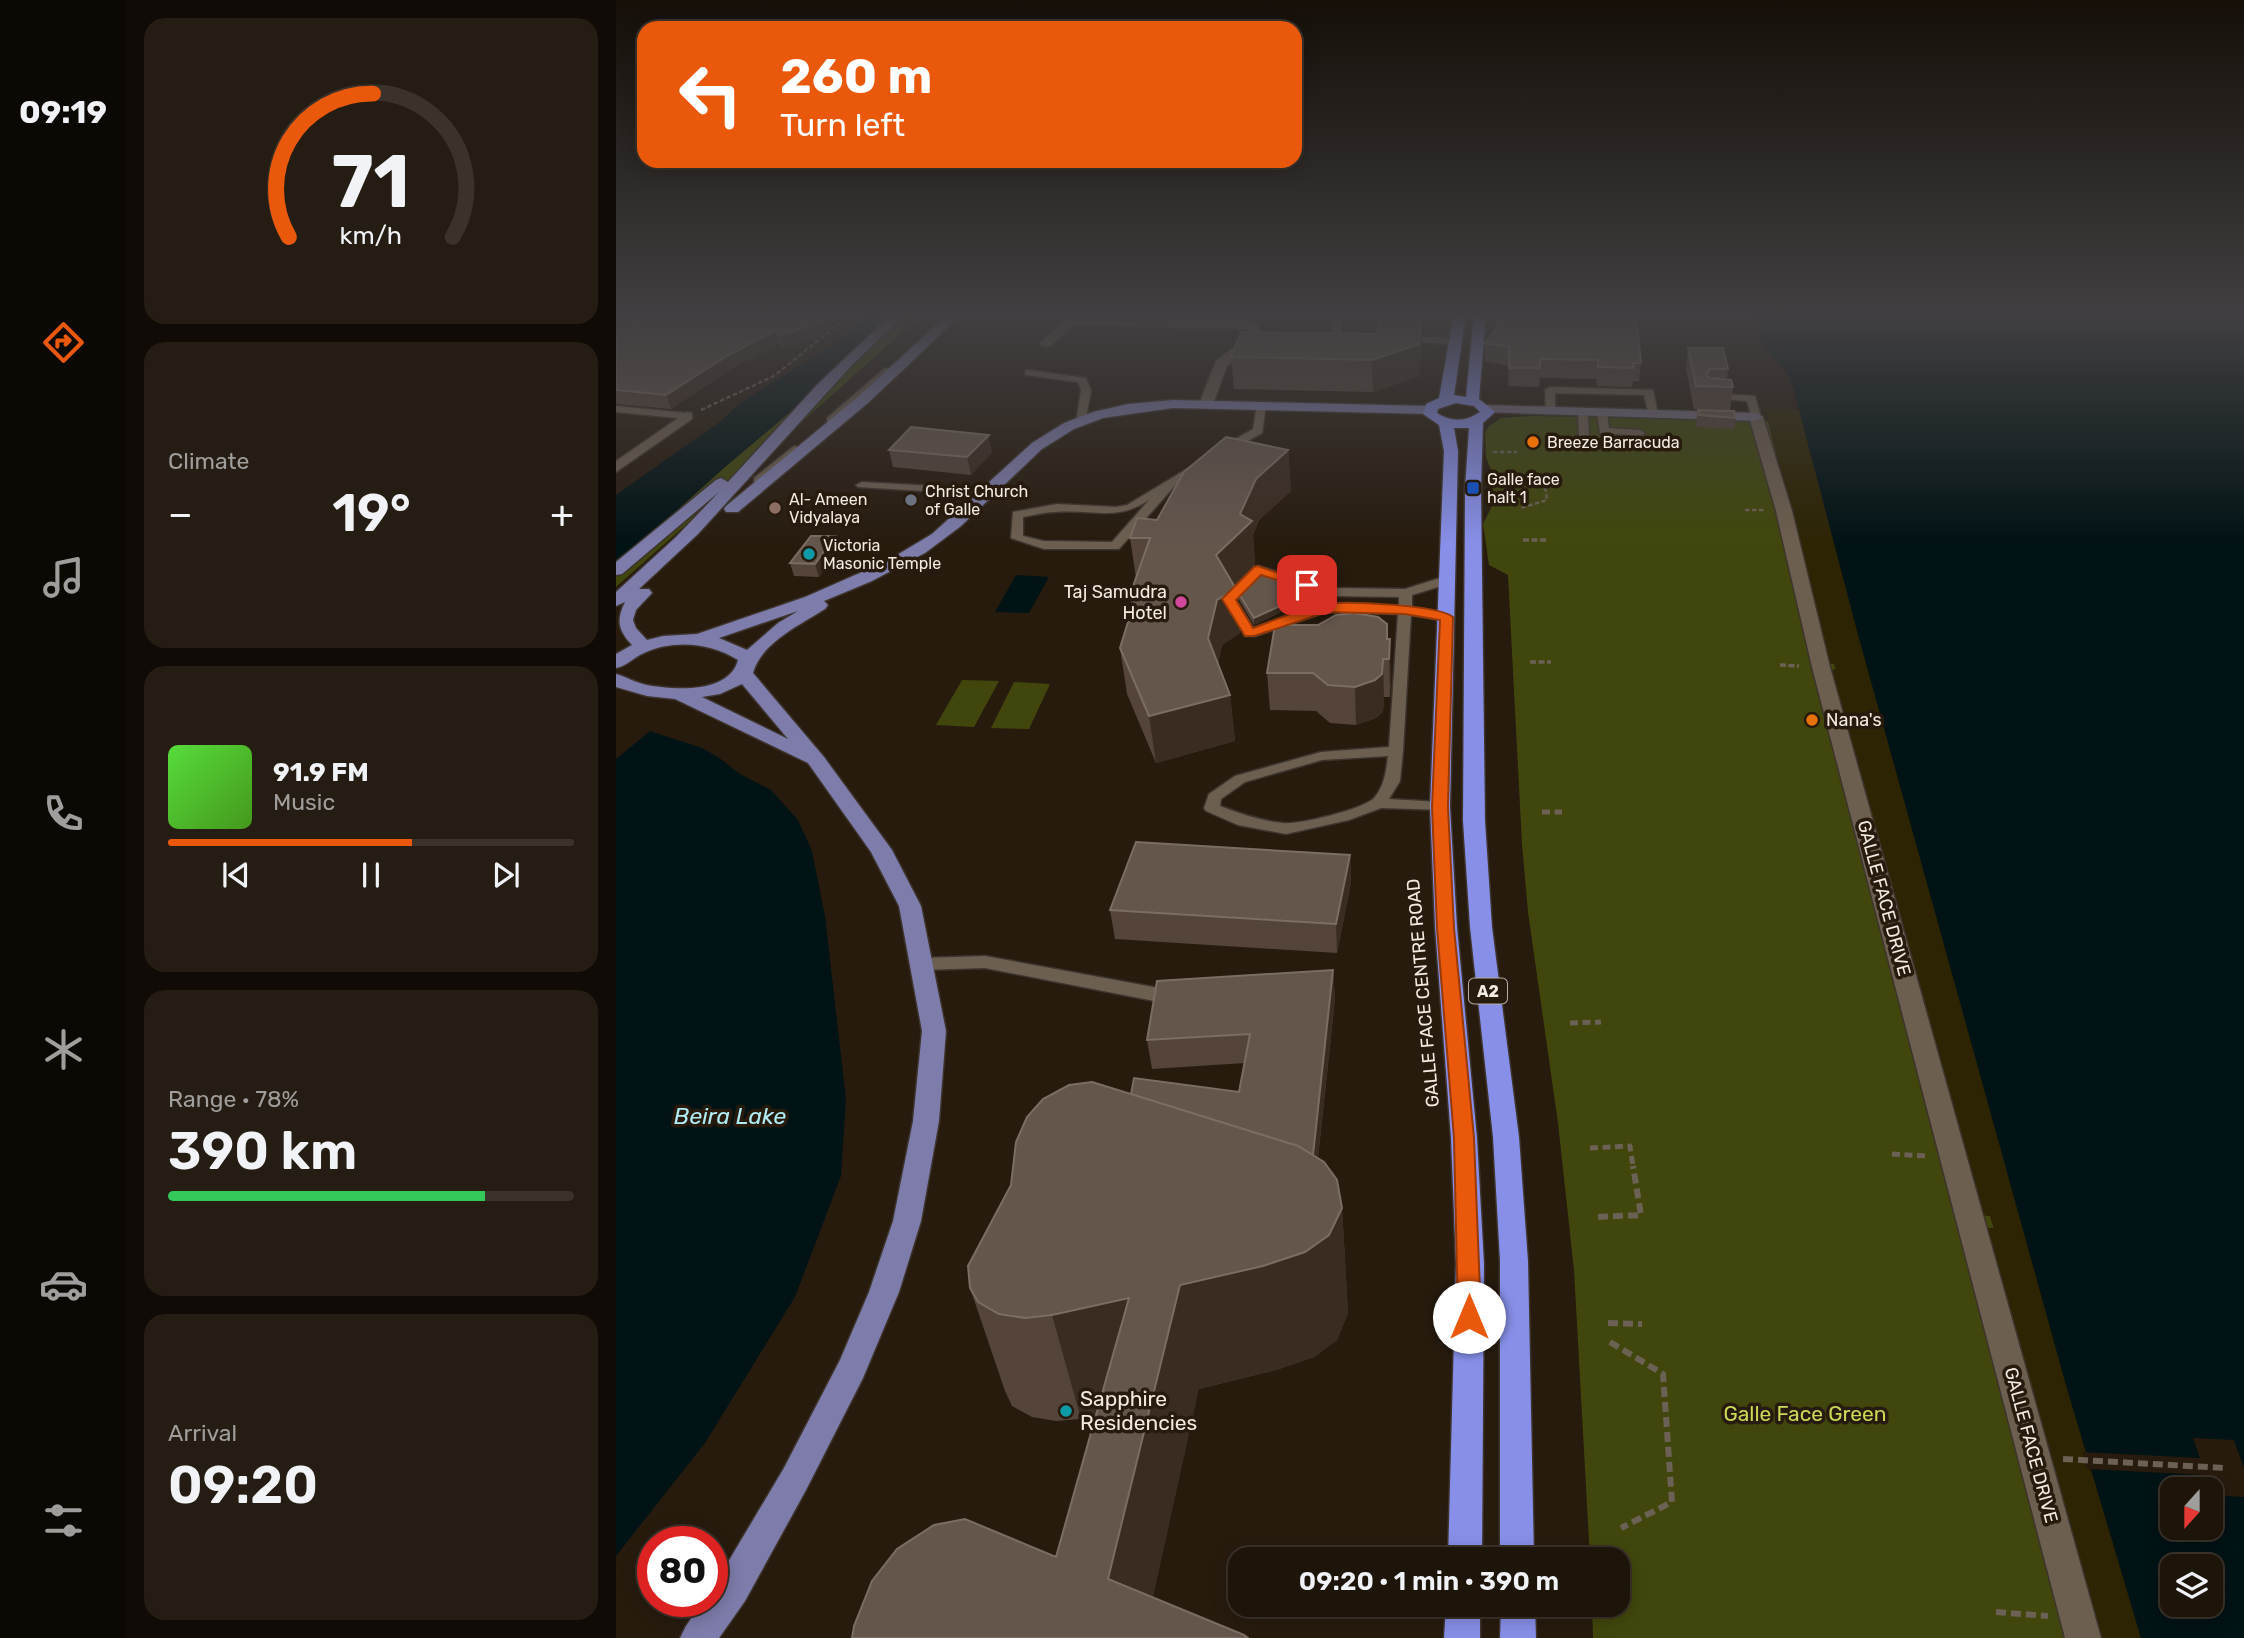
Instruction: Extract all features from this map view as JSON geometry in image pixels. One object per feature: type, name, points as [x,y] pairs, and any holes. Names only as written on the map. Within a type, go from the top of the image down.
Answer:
[{"type":"highway","name":"A2","points":[[1440,411],[1444,390]]},
{"type":"highway","name":"A2","points":[[1478,390],[1473,488],[1474,821],[1480,928],[1506,1137],[1514,1261],[1517,1547]]},
{"type":"highway","points":[[1440,411],[1478,410]]},
{"type":"highway","points":[[1440,411],[1478,410]]},
{"type":"highway","name":"GALLE FACE CENTRE ROAD","points":[[1440,411],[1451,451],[1440,807],[1446,928],[1464,1138],[1470,1264],[1465,1547]]},
{"type":"highway","points":[[1446,928],[1480,928]]},
{"type":"highway","points":[[1462,1638],[1463,1617]]},
{"type":"highway","points":[[1518,1617],[1518,1638]]},
{"type":"main road","points":[[616,601],[701,521],[819,390]]},
{"type":"main road","points":[[698,1638],[733,1589],[795,1479],[852,1368],[884,1292],[907,1222],[926,1121],[934,1031],[910,906],[881,850],[817,761],[730,646],[698,640],[672,641],[623,654],[624,614],[732,509],[871,390]]},
{"type":"main road","points":[[698,640],[853,583],[899,561],[937,538],[1056,433],[1081,422],[1148,405],[1206,404],[1440,411]]},
{"type":"main road","points":[[732,509],[752,485],[772,440]]},
{"type":"main road","points":[[616,570],[772,440]]},
{"type":"main road","points":[[616,680],[646,692],[680,694],[721,687],[784,627],[853,583]]},
{"type":"main road","points":[[680,694],[817,761]]},
{"type":"street","points":[[1206,404],[1211,390]]},
{"type":"street","points":[[1478,410],[1756,417]]},
{"type":"street","points":[[616,468],[687,416]]},
{"type":"street","name":"GALLE FACE DRIVE","points":[[1756,417],[1784,510],[1821,667],[2080,1628]]},
{"type":"lane","points":[[752,485],[863,390]]},
{"type":"lane","points":[[1081,422],[1086,390]]},
{"type":"lane","points":[[1550,390],[1550,411]]},
{"type":"lane","points":[[1572,390],[1649,392],[1653,414]]},
{"type":"lane","points":[[1711,396],[1751,398],[1756,417]]},
{"type":"lane","points":[[1174,480],[1115,547],[1044,544],[1017,538],[1017,514],[1057,508],[1116,511],[1131,507],[1174,480],[1258,431],[1261,406]]},
{"type":"lane","points":[[616,409],[687,416]]},
{"type":"lane","points":[[1583,412],[1584,438]]},
{"type":"lane","points":[[1602,412],[1604,431],[1640,433]]},
{"type":"lane","points":[[862,485],[989,492]]},
{"type":"lane","points":[[1447,580],[1406,593],[1331,592],[1258,570],[1229,599],[1250,633],[1326,608],[1405,610],[1447,617]]},
{"type":"lane","points":[[1326,608],[1317,604],[1317,597],[1331,592]]},
{"type":"lane","points":[[1379,803],[1392,781],[1396,751],[1406,593]]},
{"type":"lane","points":[[1396,751],[1321,756],[1240,779],[1214,797],[1212,808],[1244,821],[1286,829],[1343,817],[1379,803],[1440,807]]},
{"type":"lane","points":[[922,964],[985,962],[1184,1000]]},
{"type":"path","points":[[687,416],[743,390]]},
{"type":"path","points":[[1519,480],[1545,486],[1547,500],[1521,508]]},
{"type":"path","points":[[1523,540],[1548,540]]},
{"type":"path","points":[[1531,662],[1551,662]]},
{"type":"path","points":[[1780,665],[1806,666]]},
{"type":"path","points":[[1542,812],[1562,812]]},
{"type":"path","points":[[1570,1023],[1601,1022]]},
{"type":"path","points":[[1590,1147],[1630,1146],[1641,1215],[1598,1217]]},
{"type":"path","points":[[1892,1154],[1953,1157]]},
{"type":"path","points":[[1608,1323],[1642,1324]]},
{"type":"path","points":[[1610,1342],[1663,1374],[1672,1502],[1621,1528]]},
{"type":"path","points":[[2048,1458],[2225,1468]]},
{"type":"path","points":[[1996,1612],[2080,1628]]},
{"type":"green space","points":[[816,390],[837,390],[616,587],[616,565]]},
{"type":"green space","name":"Galle Face Green","points":[[1531,416],[1768,421],[1829,663],[1834,664],[1836,670],[1831,670],[1982,1215],[1990,1216],[1994,1229],[2099,1638],[1593,1638],[1592,1617],[1630,1617],[1630,1547],[1589,1547],[1574,1270],[1558,1123],[1528,912],[1522,844],[1508,575],[1489,565],[1483,524],[1492,506],[1491,470],[1486,457],[1485,433],[1488,427],[1501,418]]},
{"type":"green space","points":[[962,680],[999,681],[974,727],[936,725]]},
{"type":"green space","points":[[1014,682],[1050,684],[1029,729],[991,728]]},
{"type":"sand","points":[[1766,409],[1799,410],[2066,1385],[2141,1638],[2099,1638],[1985,1228],[1994,1228],[1990,1216],[1982,1215],[1831,670],[1836,669],[1834,664],[1829,664]]},
{"type":"water","points":[[760,390],[816,390],[616,565],[616,495],[721,421],[740,403]]},
{"type":"water","points":[[1794,390],[2244,390],[2244,1638],[2141,1638],[2066,1385],[1857,631]]},
{"type":"water","points":[[1016,575],[1049,577],[1029,613],[995,612]]},
{"type":"water","name":"Beira Lake","points":[[616,720],[702,748],[740,774],[771,790],[798,820],[812,851],[825,916],[846,1099],[841,1176],[795,1297],[705,1443],[616,1556]]},
{"type":"pier","points":[[616,719],[650,731],[616,759]]},
{"type":"pier","points":[[2193,1438],[2234,1440],[2244,1468],[2244,1497],[2223,1496],[2223,1477],[2087,1469],[2082,1452],[2200,1458]]},
{"type":"building","points":[[620,390],[673,390],[666,395]]},
{"type":"building","points":[[1698,410],[1734,411],[1736,418],[1699,415]]},
{"type":"building","points":[[911,427],[989,435],[967,457],[889,450]]},
{"type":"building","name":"Taj Samudra Hotel","points":[[1226,437],[1288,450],[1256,479],[1240,514],[1252,521],[1216,555],[1236,589],[1217,600],[1208,638],[1230,695],[1149,716],[1120,648],[1136,596],[1130,595],[1150,538],[1130,538],[1137,518],[1157,520],[1184,472]]},
{"type":"building","points":[[811,536],[835,536],[815,564],[790,563]]},
{"type":"building","points":[[1260,572],[1300,586],[1297,598],[1254,618],[1239,594]]},
{"type":"building","points":[[1354,613],[1378,617],[1387,624],[1387,639],[1390,639],[1389,659],[1383,659],[1382,674],[1375,680],[1355,687],[1328,685],[1313,673],[1267,673],[1275,625],[1318,625],[1336,615]]},
{"type":"building","points":[[1136,842],[1350,855],[1336,924],[1110,910]]},
{"type":"building","points":[[1333,970],[1313,1155],[1298,1146],[1131,1094],[1134,1078],[1239,1092],[1250,1034],[1147,1040],[1157,981]]},
{"type":"building","points":[[1092,1082],[1298,1146],[1324,1162],[1337,1180],[1342,1208],[1329,1235],[1305,1252],[1263,1266],[1180,1285],[1108,1579],[1248,1638],[852,1638],[872,1581],[897,1549],[934,1525],[965,1519],[1056,1557],[1129,1298],[1052,1315],[1025,1318],[999,1314],[978,1302],[970,1288],[968,1266],[1011,1185],[1016,1142],[1027,1117],[1043,1099],[1069,1085]]},
{"type":"place","name":"Breeze Barracuda","points":[[1533,442]]},
{"type":"place","name":"Galle face halt 1","points":[[1473,488]]},
{"type":"place","name":"Christ Church of Galle","points":[[911,500]]},
{"type":"place","name":"Al- Ameen Vidyalaya","points":[[775,508]]},
{"type":"place","name":"Victoria Masonic Temple","points":[[809,554]]},
{"type":"place","name":"Taj Samudra Hotel","points":[[1181,602]]},
{"type":"place","name":"Nana's","points":[[1812,720]]},
{"type":"place","name":"Sapphire Residencies","points":[[1066,1411]]},
{"type":"route","points":[[1307,585],[1258,570],[1229,599],[1250,633],[1326,608],[1405,610],[1447,617],[1440,807],[1446,928],[1464,1138],[1470,1264],[1469,1317]]}]
